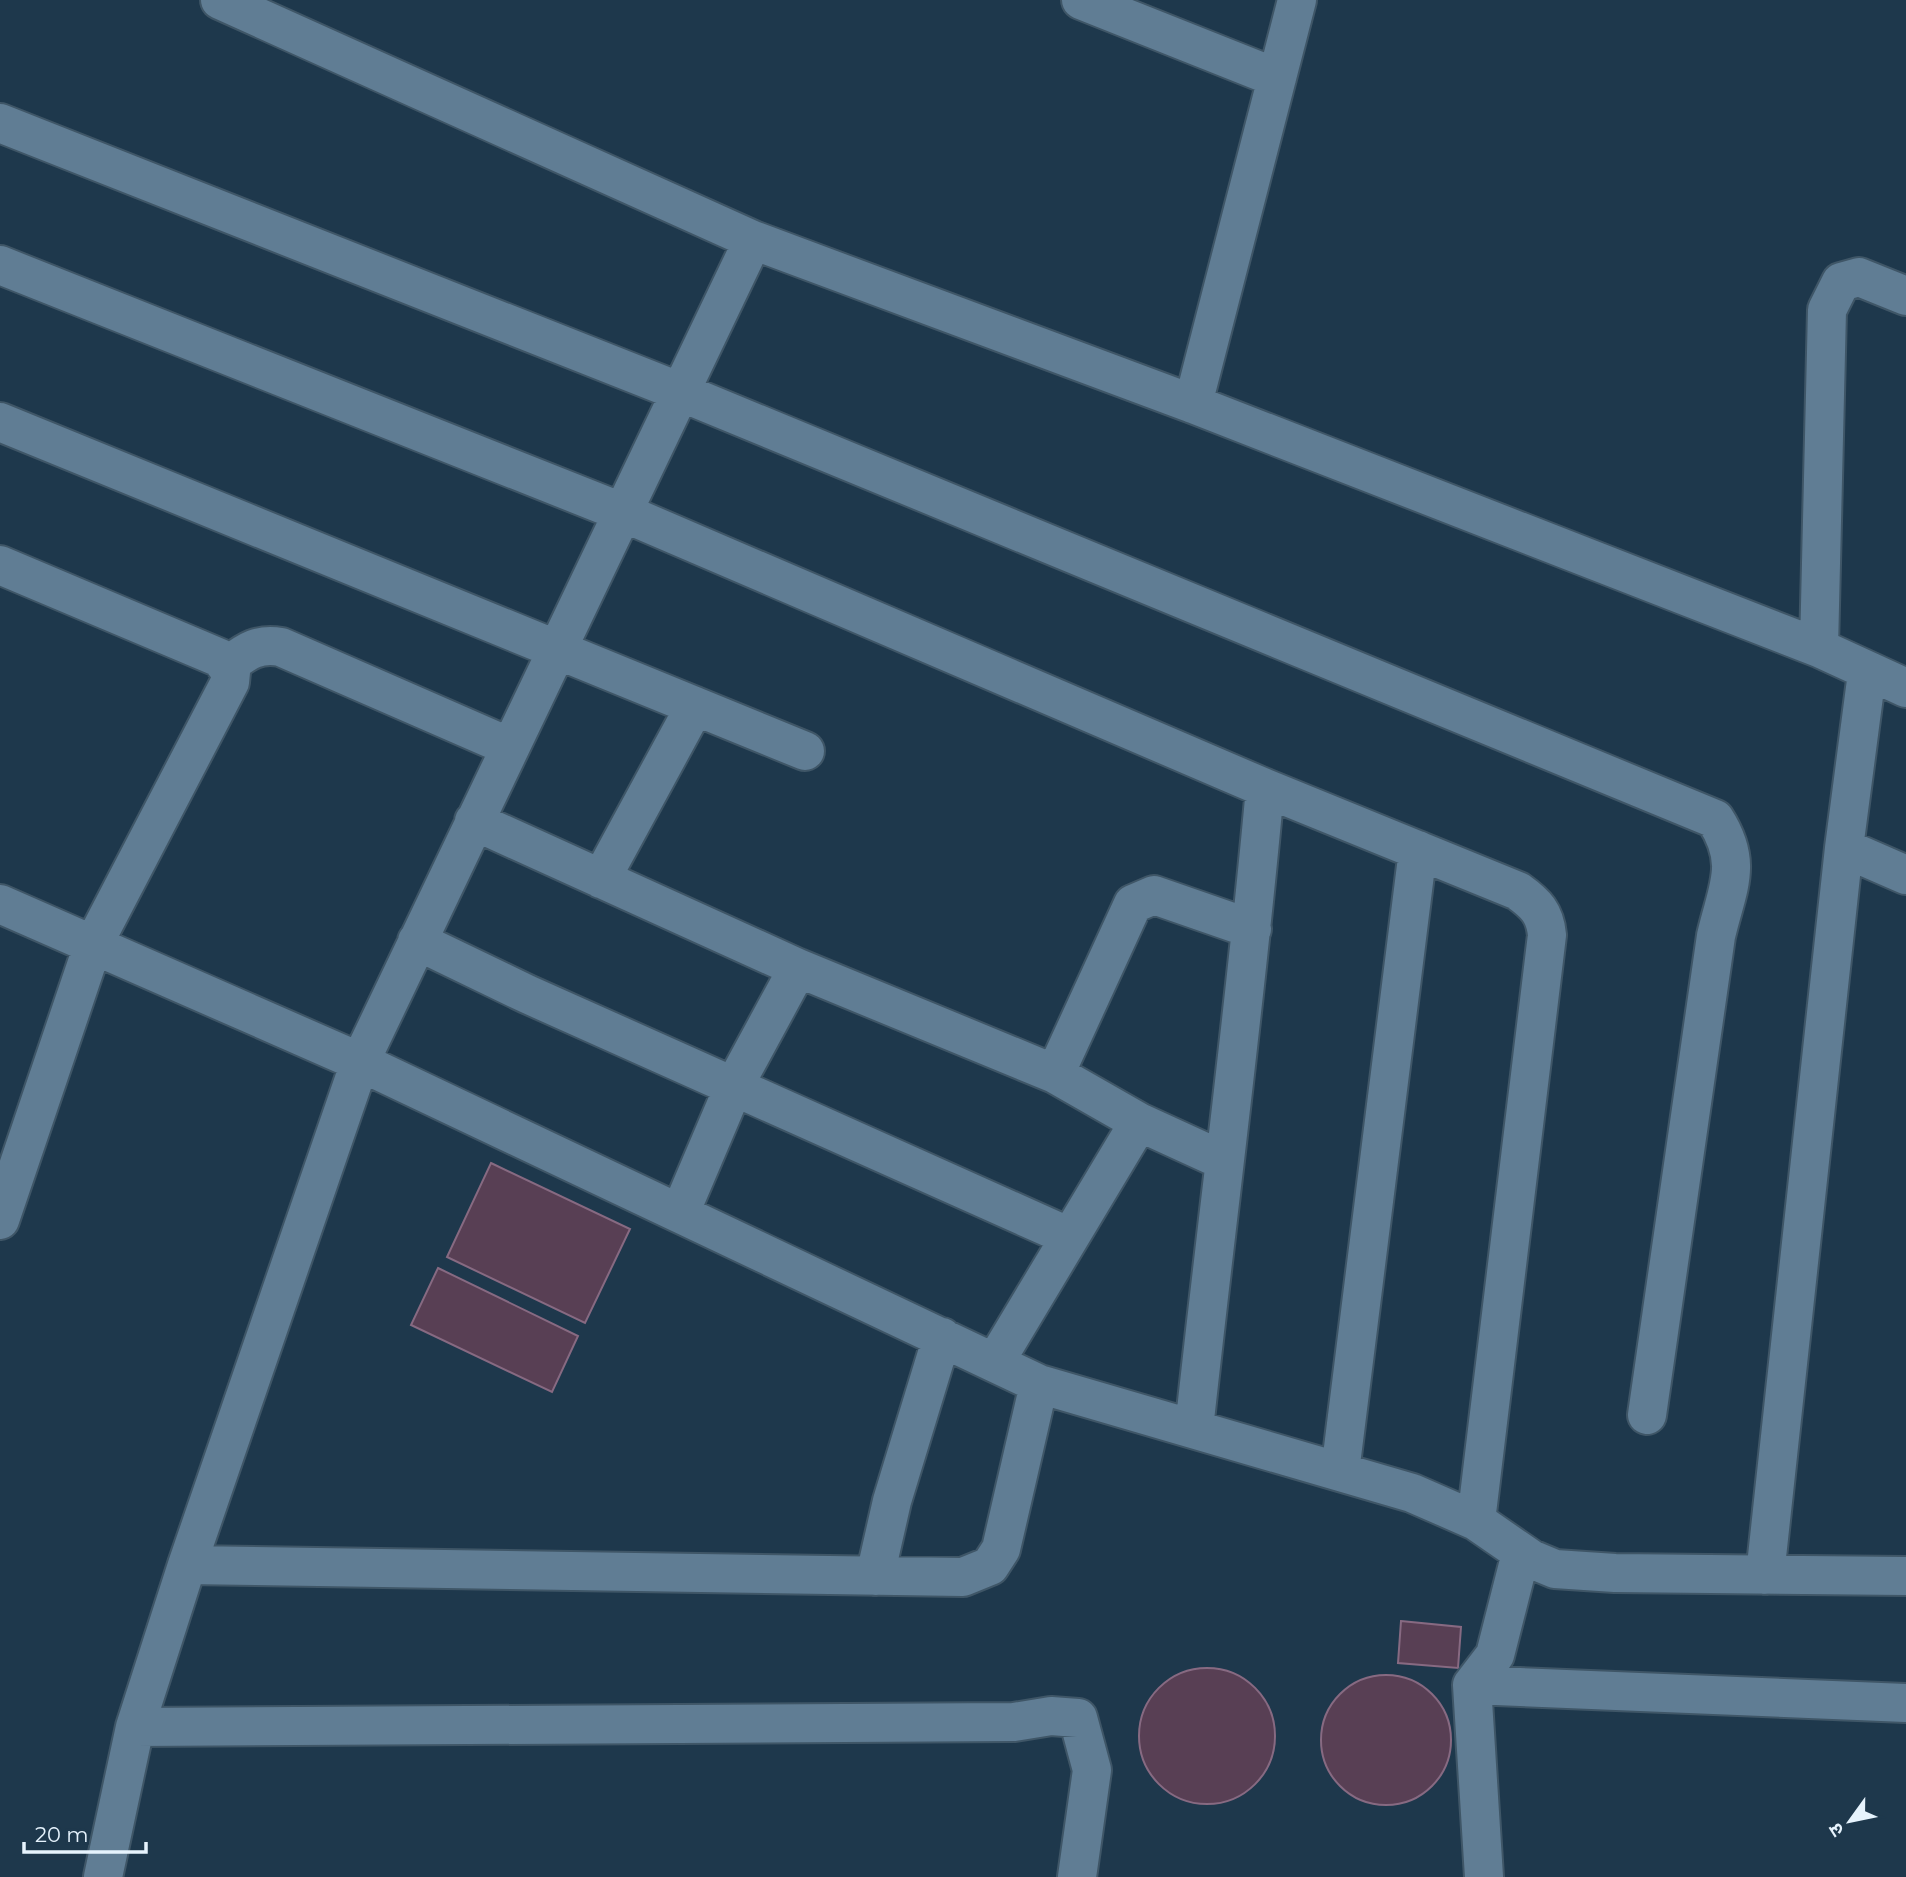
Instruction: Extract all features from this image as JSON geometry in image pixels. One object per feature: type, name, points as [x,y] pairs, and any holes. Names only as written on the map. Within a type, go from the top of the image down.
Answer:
[{"type":"street","points":[[220,0],[753,240],[1193,404],[1819,648],[1867,673],[1906,688]]},
{"type":"street","points":[[1081,0],[1277,78]]},
{"type":"street","points":[[1193,404],[1297,0]]},
{"type":"street","points":[[0,123],[678,391],[1715,819],[1727,838],[1734,861],[1716,936],[1647,1415]]},
{"type":"street","points":[[103,1877],[135,1727],[187,1565],[360,1062],[624,513],[678,391],[753,240]]},
{"type":"street","points":[[0,265],[624,513],[1265,788],[1518,891],[1537,905],[1545,919],[1547,935],[1476,1521]]},
{"type":"street","points":[[1819,648],[1827,310],[1841,282],[1859,276],[1906,296]]},
{"type":"street","points":[[0,422],[804,751]]},
{"type":"street","points":[[0,565],[220,658],[231,672],[230,682],[93,945],[0,1220]]},
{"type":"street","points":[[227,666],[253,647],[264,644],[281,647],[510,747]]},
{"type":"street","points":[[1765,1575],[1844,848],[1867,673]]},
{"type":"street","points":[[601,878],[695,706]]},
{"type":"street","points":[[1194,1429],[1223,1160],[1252,929],[1265,788]]},
{"type":"street","points":[[474,821],[798,968],[1055,1074],[1139,1122],[1223,1160]]},
{"type":"street","points":[[1844,848],[1906,875]]},
{"type":"street","points":[[1340,1472],[1418,850]]},
{"type":"street","points":[[1055,1074],[1133,904],[1154,895],[1252,929]]},
{"type":"street","points":[[0,904],[360,1062],[1040,1384],[1412,1493],[1476,1521],[1521,1553],[1555,1569],[1906,1576]]},
{"type":"street","points":[[417,941],[527,994],[1070,1237]]},
{"type":"street","points":[[680,1213],[734,1086],[798,968]]},
{"type":"street","points":[[995,1362],[1139,1122]]},
{"type":"street","points":[[875,1576],[892,1501],[942,1337]]},
{"type":"street","points":[[187,1565],[963,1577],[990,1566],[1001,1549],[1040,1384]]},
{"type":"street","points":[[1484,1877],[1472,1685],[1495,1655],[1521,1553]]},
{"type":"street","points":[[1472,1685],[1906,1703]]},
{"type":"street","points":[[135,1727],[1014,1723],[1051,1716],[1078,1718],[1092,1770],[1077,1877]]},
{"type":"building","points":[[491,1163],[630,1229],[585,1323],[447,1257]]},
{"type":"building","points":[[438,1268],[578,1336],[552,1392],[411,1325]]},
{"type":"building","points":[[1401,1621],[1461,1627],[1458,1668],[1398,1663]]},
{"type":"building","points":[[1207,1668],[1233,1673],[1255,1688],[1270,1710],[1275,1736],[1270,1762],[1255,1784],[1233,1799],[1207,1804],[1181,1799],[1159,1784],[1144,1762],[1139,1736],[1144,1710],[1159,1688],[1181,1673]]},
{"type":"building","points":[[1386,1675],[1411,1680],[1432,1694],[1446,1715],[1451,1740],[1446,1765],[1432,1786],[1411,1800],[1386,1805],[1361,1800],[1340,1786],[1326,1765],[1321,1740],[1326,1715],[1340,1694],[1361,1680]]}]
